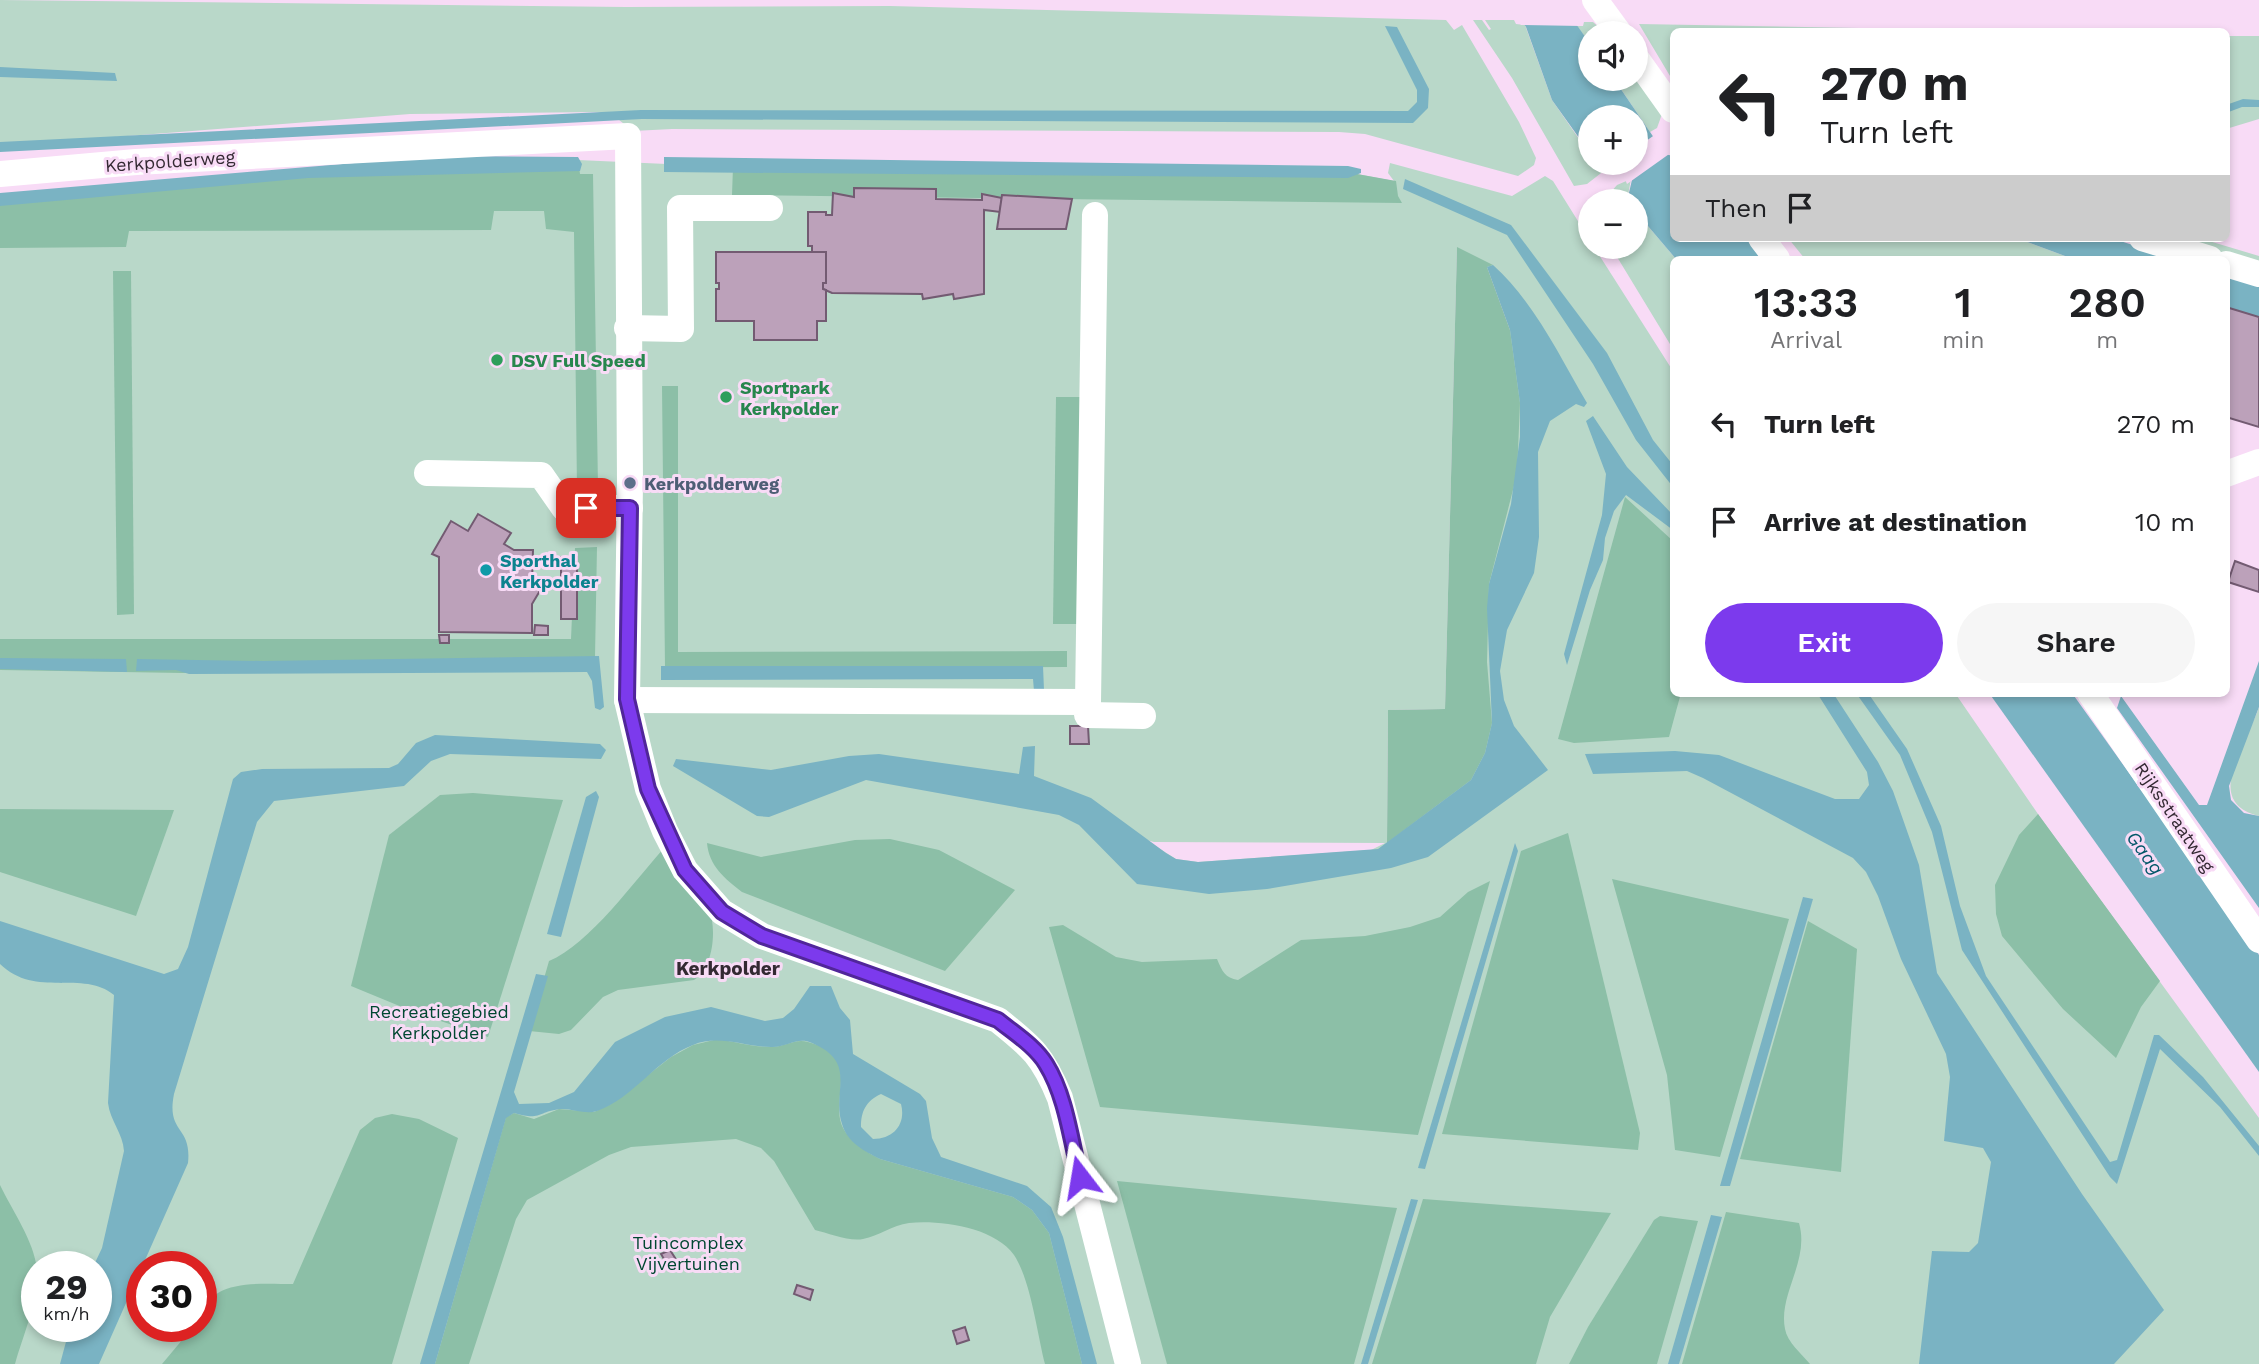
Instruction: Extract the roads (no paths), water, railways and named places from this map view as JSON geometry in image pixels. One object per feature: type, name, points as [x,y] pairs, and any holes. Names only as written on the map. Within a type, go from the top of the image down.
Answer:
[{"type":"street","points":[[1595,0],[1610,21]]},
{"type":"street","points":[[1648,75],[1670,106]]},
{"type":"street","name":"Kerkpolderweg","points":[[0,174],[136,162],[628,136],[630,508],[627,699],[648,789],[665,831],[685,870],[722,912],[762,936],[998,1020],[1046,1063],[1060,1098],[1128,1364]]},
{"type":"street","points":[[628,328],[681,329],[680,208],[770,208]]},
{"type":"street","points":[[1095,215],[1087,715],[1143,716]]},
{"type":"street","points":[[1764,242],[1775,256]]},
{"type":"street","points":[[2155,242],[2200,256]]},
{"type":"street","points":[[2230,265],[2259,274]]},
{"type":"street","points":[[2230,473],[2259,462]]},
{"type":"street","points":[[427,472],[541,475],[565,508],[630,508]]},
{"type":"street","name":"Rijksstraatweg","points":[[2097,697],[2259,940]]},
{"type":"street","points":[[627,699],[1088,702]]},
{"type":"water","points":[[1508,0],[1559,0],[1578,27],[1578,91],[1622,91],[1632,105],[1578,105],[1578,136],[1552,100],[1526,27]]},
{"type":"water","points":[[1385,26],[1397,27],[1429,89],[1428,108],[1413,123],[642,119],[0,152],[0,142],[641,110],[1408,111],[1417,102],[1417,90]]},
{"type":"water","points":[[0,67],[115,73],[117,81],[0,77]]},
{"type":"water","points":[[2243,99],[2259,100],[2259,107],[2242,107],[2230,112],[2230,104]]},
{"type":"water","points":[[1648,129],[1665,154],[1670,155],[1670,242],[1749,242],[1759,256],[1673,256],[1648,226],[1648,189],[1630,189],[1633,175],[1648,175]]},
{"type":"water","points":[[437,156],[578,157],[582,164],[580,171],[308,178],[0,206],[0,193]]},
{"type":"water","points":[[664,157],[1348,166],[1361,169],[1361,173],[1348,178],[664,172]]},
{"type":"water","points":[[1405,179],[1511,225],[1607,353],[1653,440],[1670,461],[1670,483],[1636,440],[1593,364],[1507,235],[1403,189]]},
{"type":"water","points":[[2028,242],[2123,242],[2167,256],[2065,256]]},
{"type":"water","points":[[1493,265],[1533,312],[1587,403],[1584,407],[1576,404],[1550,421],[1538,452],[1539,537],[1534,573],[1507,630],[1500,671],[1504,700],[1514,726],[1548,770],[1428,857],[1391,868],[1267,889],[1209,894],[1137,884],[1079,825],[1059,815],[866,780],[769,817],[757,816],[673,766],[676,759],[771,770],[849,756],[879,754],[1019,774],[1023,747],[1035,746],[1034,776],[1091,798],[1176,859],[1198,862],[1378,849],[1471,780],[1485,753],[1492,723],[1487,608],[1489,584],[1511,504],[1520,437],[1520,403],[1510,330],[1487,267]]},
{"type":"water","points":[[2230,276],[2259,286],[2259,318],[2230,308]]},
{"type":"water","points":[[1593,416],[1627,467],[1670,512],[1670,528],[1626,495],[1614,511],[1605,538],[1603,560],[1590,590],[1567,665],[1564,654],[1602,515],[1606,474],[1586,421]]},
{"type":"water","points":[[599,656],[604,707],[600,710],[595,708],[592,681],[587,672],[189,674],[176,670],[136,671],[137,659],[263,661]]},
{"type":"water","points":[[0,658],[126,659],[127,672],[0,669]]},
{"type":"water","points":[[2259,661],[2259,707],[2229,786],[2231,800],[2244,813],[2259,816],[2259,908],[2117,708],[2121,697],[2199,805],[2207,805]]},
{"type":"water","points":[[661,666],[1043,666],[1044,690],[1034,691],[1033,679],[661,680]]},
{"type":"water","points":[[1820,697],[1836,697],[1878,762],[1893,791],[1919,865],[1937,973],[2082,1194],[2164,1310],[2114,1364],[1919,1364],[1932,1251],[1969,1252],[1978,1243],[1991,1162],[1983,1148],[1944,1141],[1950,1077],[1946,1054],[1901,959],[1878,896],[1866,872],[1853,858],[1687,771],[1593,774],[1585,754],[1675,751],[1719,755],[1835,799],[1859,799],[1869,785],[1867,772]]},
{"type":"water","points":[[1859,697],[1871,697],[1907,749],[1941,826],[1960,906],[1986,976],[2110,1162],[2117,1160],[2154,1035],[2159,1035],[2203,1077],[2259,1146],[2259,1156],[2220,1107],[2160,1049],[2117,1184],[2110,1177],[1962,950],[1932,832],[1900,755]]},
{"type":"water","name":"Gaag","points":[[1992,697],[2075,697],[2259,955],[2259,1072]]},
{"type":"water","points":[[435,735],[600,744],[606,750],[601,759],[450,754],[431,761],[404,786],[274,801],[257,822],[174,1094],[173,1116],[186,1142],[188,1163],[149,1251],[126,1251],[126,1303],[112,1335],[112,1251],[101,1251],[124,1151],[108,1103],[114,995],[88,984],[29,980],[14,974],[0,964],[0,921],[164,974],[178,969],[188,947],[233,779],[241,772],[262,769],[389,768],[398,764],[416,743]]},
{"type":"water","points":[[596,791],[599,797],[561,937],[547,934],[586,797]]},
{"type":"water","points":[[1515,843],[1518,851],[1425,1169],[1418,1168]]},
{"type":"water","points":[[1803,897],[1813,899],[1730,1186],[1720,1186]]},
{"type":"water","points":[[536,974],[548,976],[514,1092],[519,1104],[549,1103],[574,1092],[615,1042],[665,1017],[711,1007],[765,1021],[783,1018],[794,1009],[810,986],[831,986],[840,1008],[850,1020],[853,1054],[920,1094],[926,1101],[932,1138],[941,1157],[1027,1186],[1051,1207],[1063,1237],[1097,1364],[1082,1364],[1049,1233],[1032,1210],[1013,1197],[880,1159],[857,1145],[842,1124],[839,1112],[839,1069],[835,1059],[812,1043],[796,1041],[771,1047],[712,1041],[680,1051],[622,1097],[597,1111],[560,1109],[534,1116],[514,1113],[506,1118],[435,1364],[420,1364]],"holes":[[[881,1094],[901,1104],[902,1117],[893,1133],[873,1139],[861,1127],[865,1107]]]},
{"type":"water","points":[[1411,1199],[1418,1200],[1368,1364],[1361,1364]]},
{"type":"water","points":[[1711,1215],[1722,1217],[1679,1364],[1668,1364]]},
{"type":"water","points":[[66,1342],[109,1342],[99,1364],[60,1364]]},
{"type":"place","name":"DSV Full Speed","points":[[497,360]]},
{"type":"place","name":"Sportpark Kerkpolder","points":[[726,397]]},
{"type":"place","name":"Kerkpolderweg","points":[[630,483]]},
{"type":"place","name":"Sporthal Kerkpolder","points":[[486,570]]},
{"type":"district","name":"Kerkpolder","points":[[728,968]]},
{"type":"park label","name":"Recreatiegebied Kerkpolder","points":[[439,1021]]},
{"type":"park label","name":"Tuincomplex Vijvertuinen","points":[[688,1252]]}]
